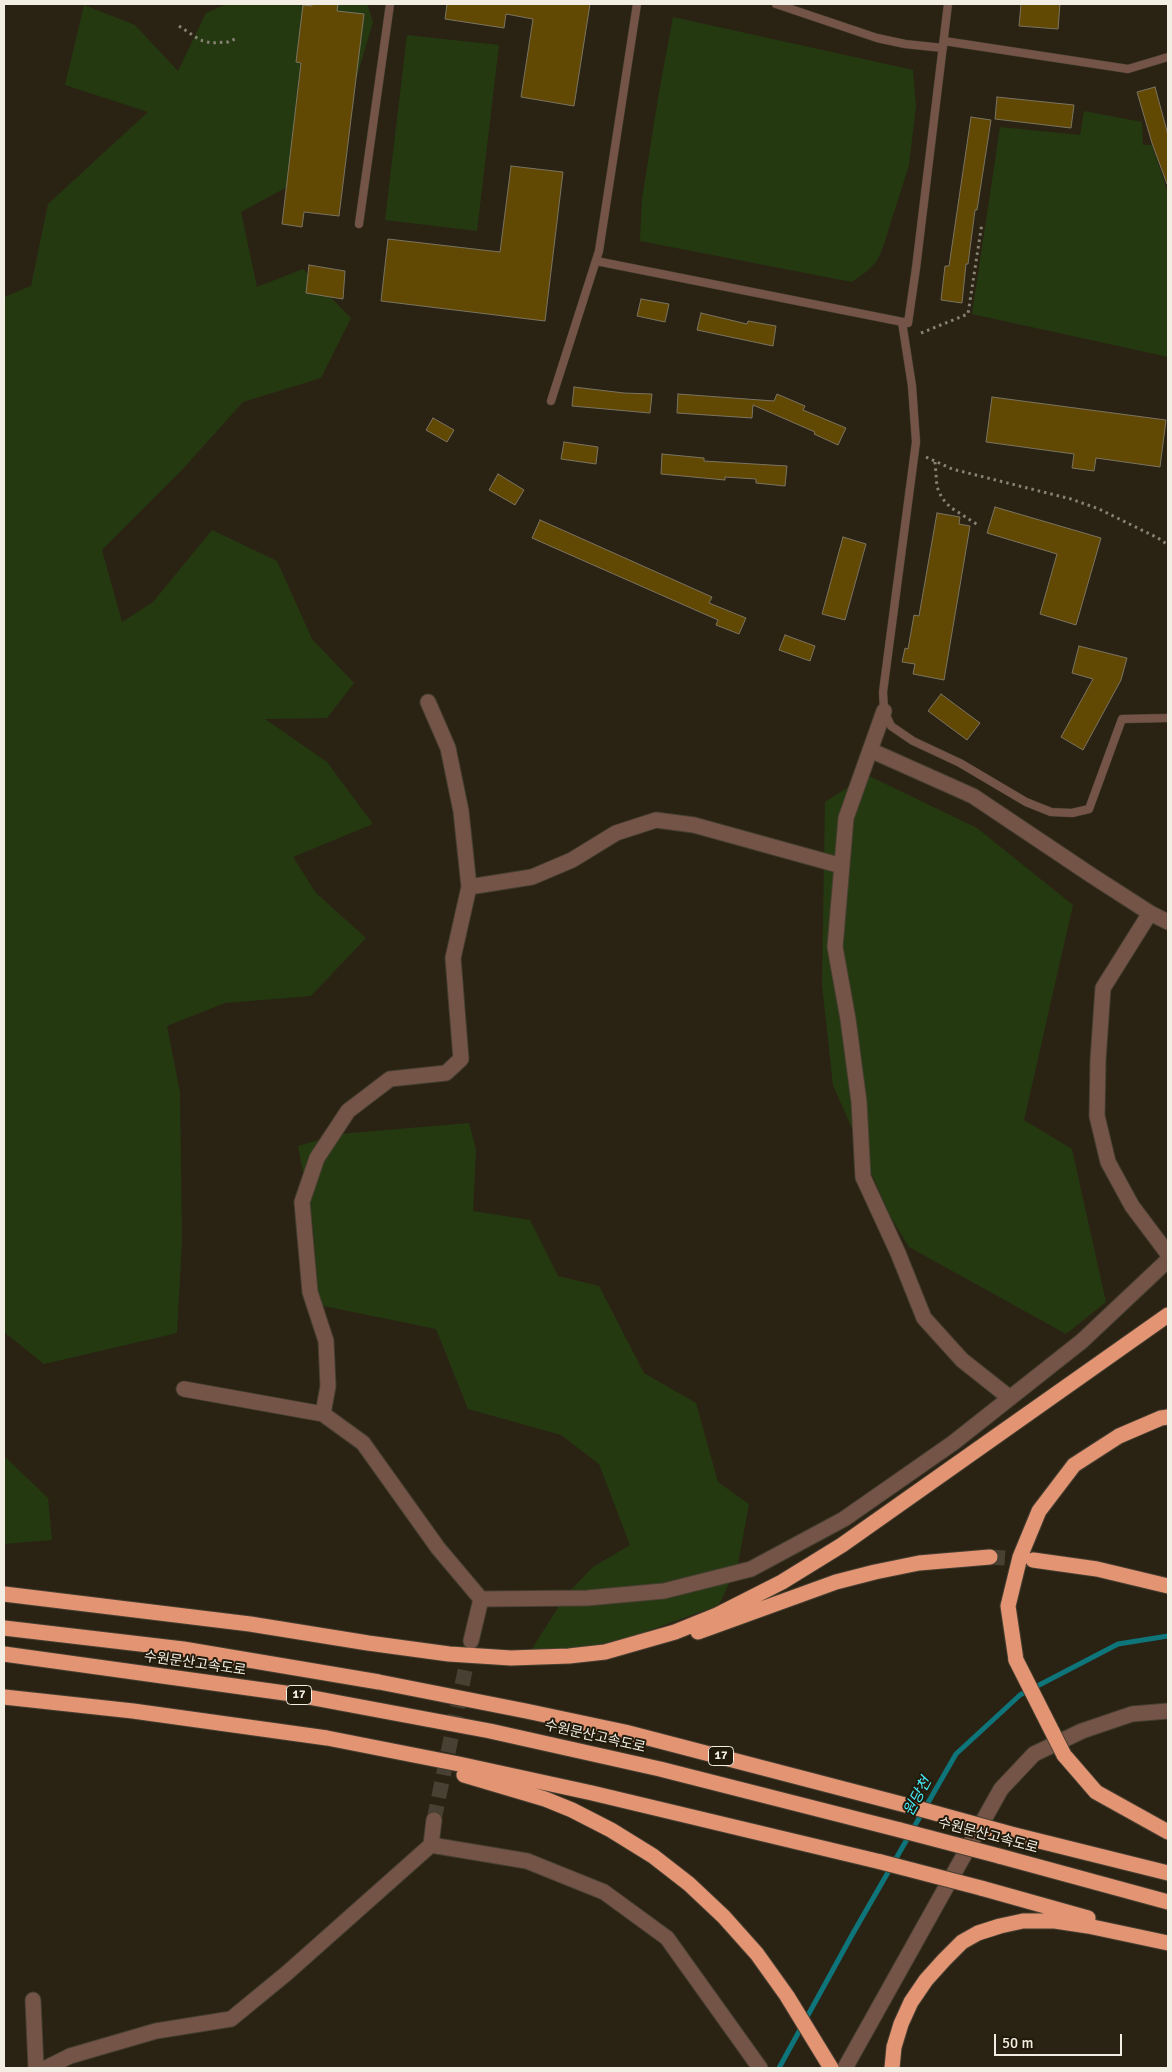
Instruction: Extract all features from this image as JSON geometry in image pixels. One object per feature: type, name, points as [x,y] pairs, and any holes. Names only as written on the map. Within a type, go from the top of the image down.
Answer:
[{"type":"highway","points":[[605,1652],[675,1632],[717,1615],[782,1582],[842,1546],[1168,1315]]},
{"type":"highway","points":[[1168,1417],[1161,1418],[1119,1436],[1074,1465],[1039,1511],[1020,1557],[1008,1606],[1016,1660],[1064,1754],[1096,1792],[1168,1832]]},
{"type":"highway","points":[[4,1594],[250,1624],[449,1654],[511,1658],[569,1656],[631,1650],[668,1642],[713,1628],[836,1582],[875,1572],[919,1563],[990,1557]]},
{"type":"highway","points":[[1033,1560],[1096,1569],[1168,1586]]},
{"type":"highway","name":"수원문산고속도로","points":[[4,1628],[183,1649],[379,1682],[625,1732],[1011,1834],[1168,1873]]},
{"type":"highway","name":"수원문산고속도로","points":[[4,1654],[292,1694],[490,1731],[660,1769],[900,1830],[1168,1902]]},
{"type":"highway","points":[[4,1697],[133,1711],[328,1738],[582,1791],[881,1862],[981,1888],[1168,1942]]},
{"type":"highway","points":[[328,1738],[500,1785],[572,1810],[611,1830],[653,1856],[689,1884],[724,1917],[758,1954],[787,1996],[831,2068]]},
{"type":"highway","points":[[892,2068],[894,2047],[901,2024],[911,2002],[926,1980],[944,1960],[962,1942],[978,1933],[1000,1926],[1023,1922],[1055,1921],[1168,1942]]},
{"type":"street","points":[[323,1414],[328,1386],[326,1341],[310,1292],[302,1202],[317,1158],[348,1111],[390,1079],[446,1074],[461,1059],[453,958],[469,887],[460,811],[448,748],[428,702]]},
{"type":"street","points":[[884,711],[846,818],[835,948],[848,1019],[859,1102],[862,1177],[898,1253],[924,1318],[962,1360],[1010,1398]]},
{"type":"street","points":[[870,750],[973,796],[1150,913],[1168,922]]},
{"type":"street","points":[[469,887],[532,877],[572,860],[616,833],[656,820],[694,825],[842,866]]},
{"type":"street","points":[[1150,913],[1102,988],[1097,1116],[1108,1162],[1132,1206],[1168,1254]]},
{"type":"street","points":[[481,1600],[587,1598],[664,1591],[751,1569],[844,1519],[953,1443],[1082,1341],[1168,1260]]},
{"type":"street","points":[[184,1389],[323,1414],[362,1443],[438,1548],[481,1600]]},
{"type":"street","points":[[471,1641],[481,1600]]},
{"type":"street","points":[[845,2068],[1001,1789],[1034,1754],[1082,1731],[1132,1714],[1168,1712]]},
{"type":"street","points":[[46,2068],[70,2056],[156,2031],[231,2019],[287,1973],[430,1845],[434,1820]]},
{"type":"street","points":[[430,1845],[528,1861],[604,1892],[667,1938],[757,2063]]},
{"type":"street","points":[[33,2000],[36,2068]]},
{"type":"lane","points":[[359,224],[390,4]]},
{"type":"lane","points":[[551,401],[596,261],[603,228],[611,162],[637,4]]},
{"type":"lane","points":[[776,4],[877,38],[905,44],[943,44],[1128,69],[1168,57]]},
{"type":"lane","points":[[596,261],[908,323],[948,4]]},
{"type":"lane","points":[[902,322],[915,414],[915,451],[883,692],[884,711],[891,726],[913,741],[960,763],[1026,802],[1051,812],[1072,813],[1089,809],[1122,720],[1168,718]]},
{"type":"path","points":[[179,26],[200,40],[211,43],[228,42],[235,39]]},
{"type":"path","points":[[921,333],[968,314],[982,223]]},
{"type":"path","points":[[915,451],[952,469],[1071,499],[1099,509],[1158,538],[1168,545]]},
{"type":"path","points":[[935,461],[937,488],[942,498],[950,507],[978,525]]},
{"type":"green space","points":[[227,4],[367,4],[373,22],[345,117],[298,181],[241,212],[257,287],[303,269],[351,318],[321,378],[243,402],[181,471],[102,550],[122,622],[153,602],[212,530],[277,561],[312,639],[354,683],[327,718],[265,719],[327,762],[373,824],[293,857],[316,893],[366,938],[311,996],[225,1003],[167,1026],[180,1092],[182,1241],[177,1333],[44,1364],[4,1332],[4,297],[31,286],[48,204],[148,112],[65,85],[84,5],[135,25],[178,71],[206,13]]},
{"type":"green space","points":[[673,17],[913,70],[916,106],[909,165],[882,250],[876,262],[866,272],[852,282],[640,241],[642,199]]},
{"type":"green space","points":[[407,35],[499,45],[477,231],[385,220]]},
{"type":"green space","points":[[1084,111],[1142,122],[1143,145],[1152,145],[1168,193],[1168,357],[972,314],[1000,127],[1080,135]]},
{"type":"green space","points":[[867,775],[977,828],[1073,905],[1024,1120],[1072,1149],[1106,1302],[1066,1334],[909,1247],[890,1216],[833,1085],[822,985],[825,802]]},
{"type":"green space","points":[[469,1123],[476,1150],[473,1211],[530,1220],[558,1276],[599,1286],[644,1373],[696,1403],[718,1482],[749,1504],[738,1564],[719,1605],[579,1656],[525,1660],[566,1595],[593,1567],[630,1545],[599,1464],[561,1435],[468,1409],[436,1329],[319,1305],[313,1226],[298,1146],[339,1134]]},
{"type":"green space","points":[[4,1456],[48,1498],[52,1540],[4,1544]]},
{"type":"building","points":[[312,4],[338,4],[337,11],[364,14],[339,216],[304,212],[302,227],[282,224],[301,63],[296,62],[303,5],[312,6]]},
{"type":"building","points":[[447,4],[590,4],[574,106],[521,97],[533,19],[506,14],[504,28],[445,19]]},
{"type":"building","points":[[1021,4],[1060,4],[1058,29],[1019,26]]},
{"type":"building","points":[[1155,87],[1168,135],[1168,184],[1152,143],[1137,92]]},
{"type":"building","points":[[997,97],[1074,105],[1071,128],[995,119]]},
{"type":"building","points":[[971,117],[991,120],[977,210],[975,210],[968,264],[966,264],[962,303],[941,300],[945,266],[949,266]]},
{"type":"building","points":[[511,166],[563,172],[545,321],[381,301],[388,239],[500,252]]},
{"type":"building","points":[[309,265],[345,271],[343,299],[306,293]]},
{"type":"building","points":[[641,299],[669,304],[665,322],[637,316]]},
{"type":"building","points":[[701,313],[747,324],[748,321],[776,326],[773,346],[697,330]]},
{"type":"building","points":[[574,387],[624,393],[652,394],[650,413],[572,406]]},
{"type":"building","points":[[678,394],[774,401],[777,394],[805,406],[803,410],[846,428],[838,445],[814,434],[815,432],[753,405],[752,418],[677,413]]},
{"type":"building","points":[[992,397],[1166,420],[1160,467],[1096,458],[1094,471],[1072,468],[1074,454],[986,442]]},
{"type":"building","points":[[433,418],[454,430],[447,442],[426,430]]},
{"type":"building","points":[[564,442],[598,447],[596,464],[561,459]]},
{"type":"building","points":[[662,454],[704,458],[704,461],[787,466],[785,486],[756,483],[756,479],[725,477],[725,480],[661,474]]},
{"type":"building","points":[[498,474],[524,490],[515,505],[489,490]]},
{"type":"building","points":[[995,507],[1101,538],[1076,625],[1040,614],[1057,554],[987,533]]},
{"type":"building","points":[[937,513],[960,517],[959,524],[970,526],[944,680],[913,674],[915,664],[902,662],[905,648],[908,649],[914,615],[919,616]]},
{"type":"building","points":[[540,520],[712,597],[709,603],[746,618],[739,634],[716,625],[718,620],[532,538]]},
{"type":"building","points":[[843,537],[866,544],[845,620],[822,614]]},
{"type":"building","points":[[785,635],[815,646],[810,661],[779,650]]},
{"type":"building","points":[[1079,646],[1127,658],[1121,680],[1083,750],[1061,737],[1093,679],[1072,673]]},
{"type":"building","points":[[941,694],[980,723],[967,740],[928,711]]},
{"type":"waterway","name":"원당천","points":[[779,2068],[852,1935],[956,1754],[1020,1695],[1118,1644],[1168,1636]]},
{"type":"tunnel","points":[[990,1557],[1032,1560]]},
{"type":"tunnel","points":[[434,1820],[471,1642]]}]
